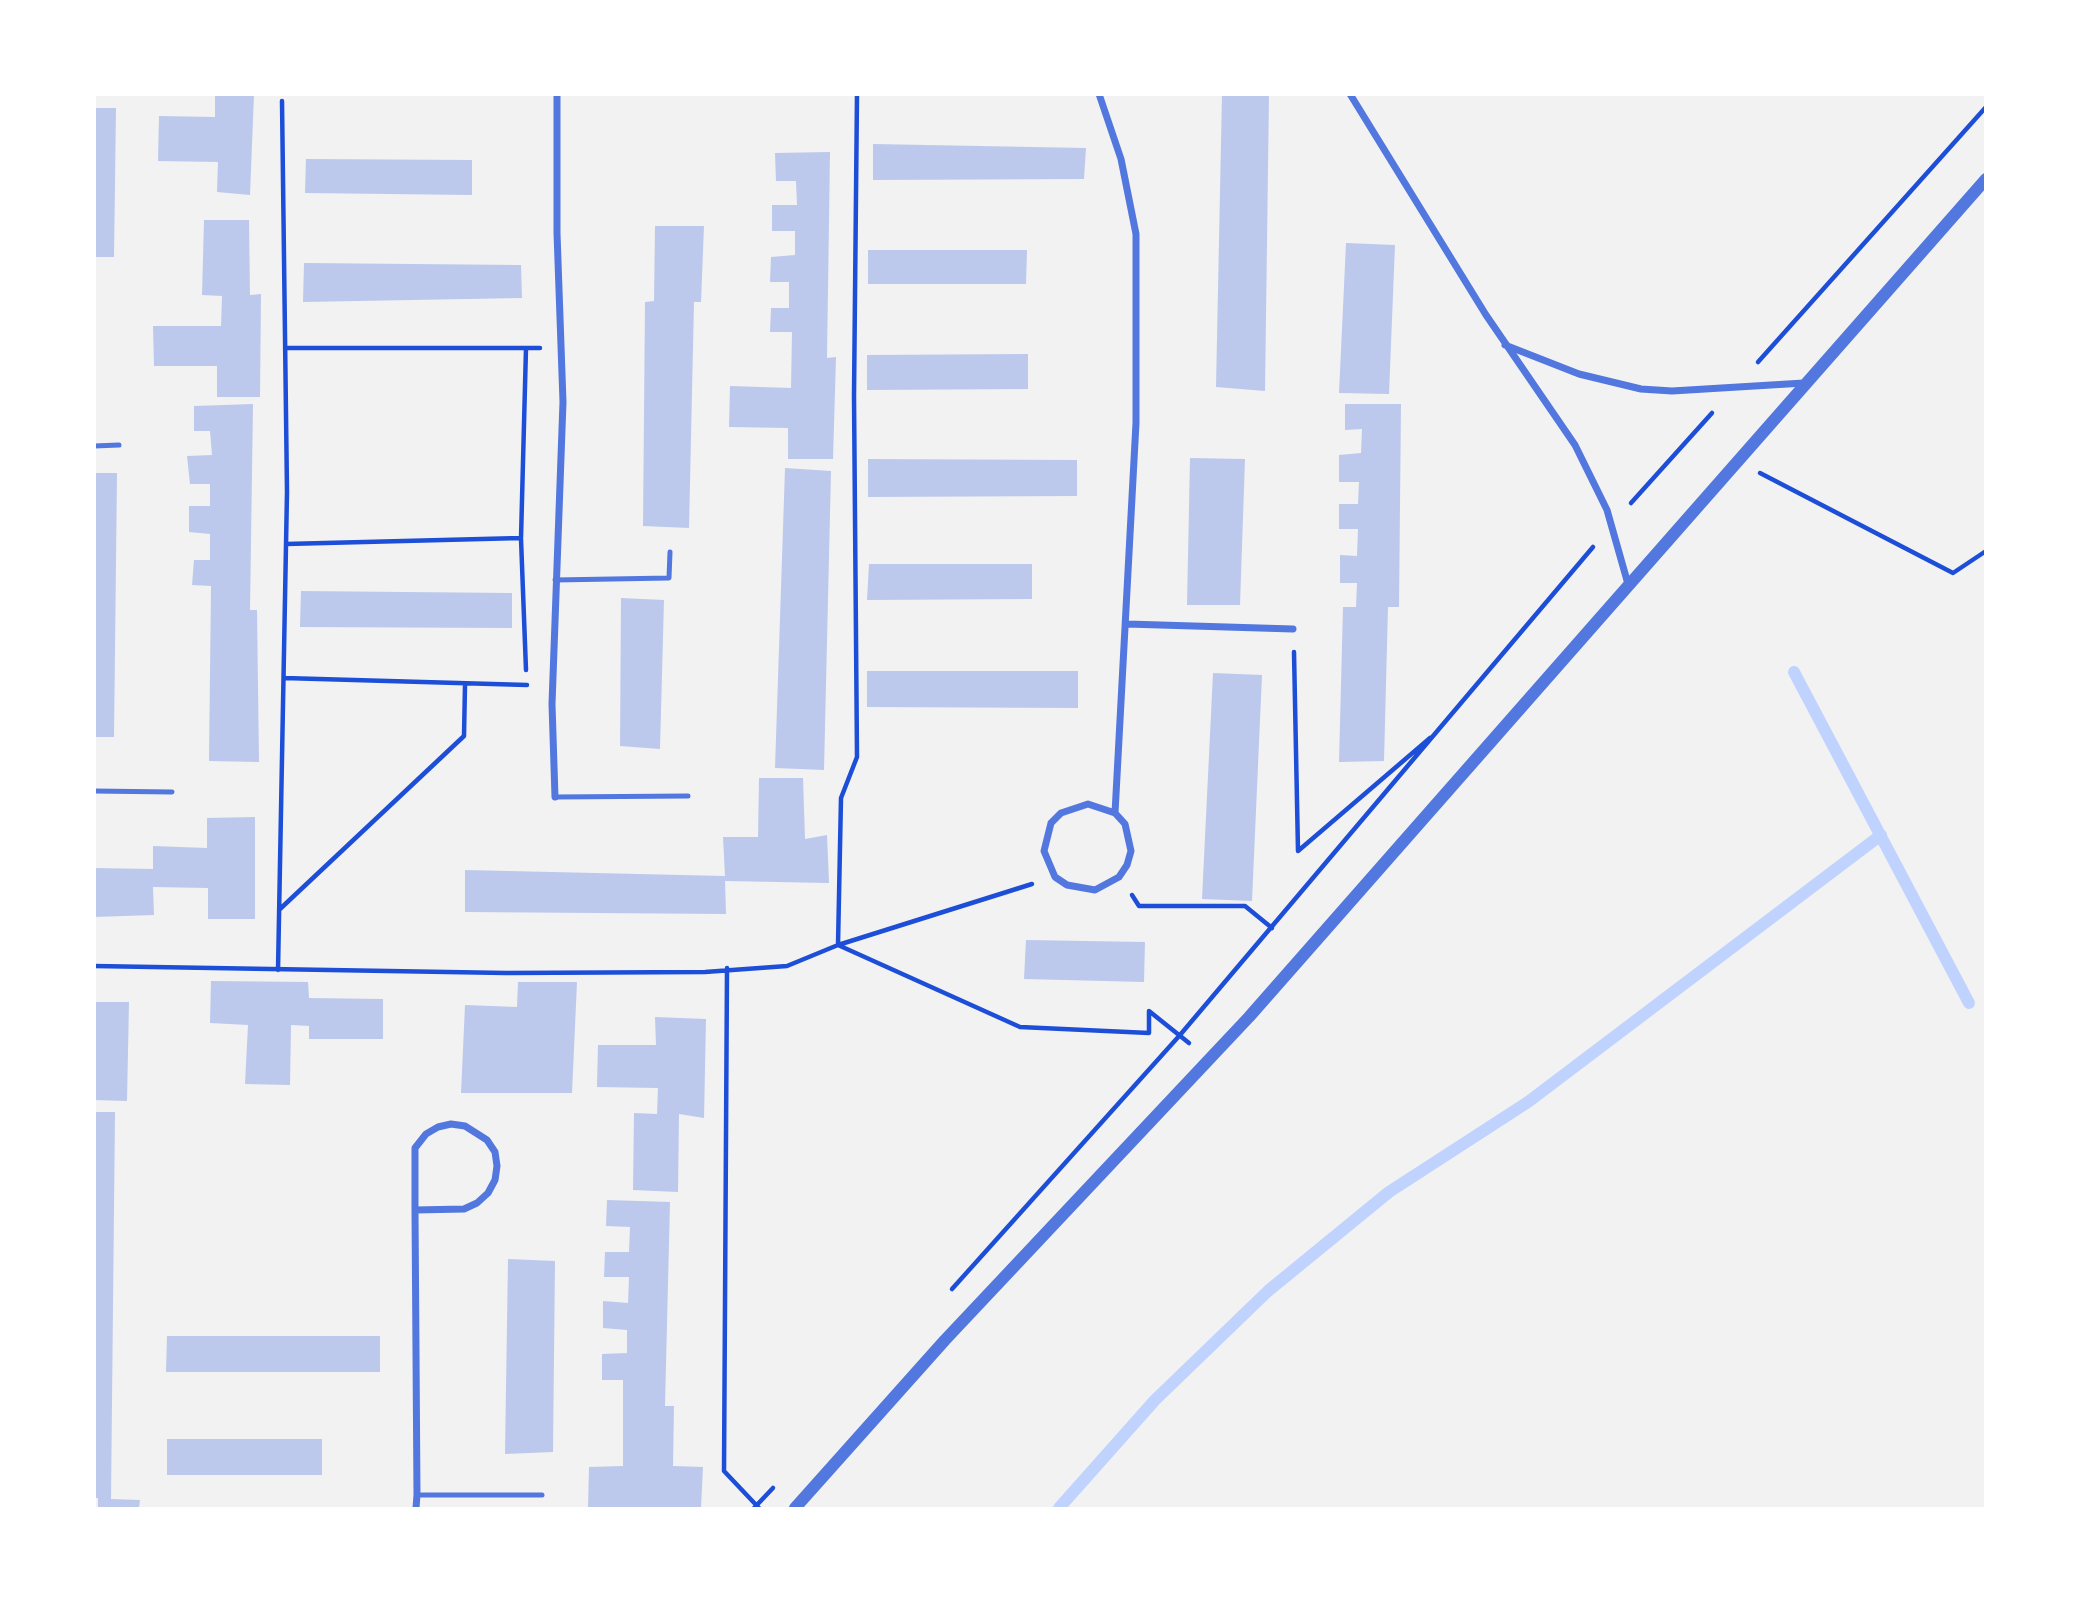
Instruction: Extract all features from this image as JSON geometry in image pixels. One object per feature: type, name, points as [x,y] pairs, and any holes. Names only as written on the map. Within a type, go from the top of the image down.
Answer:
[{"type":"street","points":[[555,797],[552,704],[563,402],[557,233],[557,94]]},
{"type":"street","points":[[1098,94],[1121,159],[1136,234],[1136,423],[1115,813]]},
{"type":"street","points":[[1350,94],[1505,344],[1575,445],[1591,475],[1611,525],[1628,584]]},
{"type":"street","points":[[795,1508],[945,1340],[1209,1059],[1986,179]]},
{"type":"street","points":[[1505,344],[1579,374],[1641,389],[1672,391],[1808,383]]},
{"type":"street","points":[[1127,624],[1293,629]]},
{"type":"street","points":[[1088,804],[1115,813],[1125,824],[1130,844],[1127,865],[1119,877],[1095,890],[1080,890],[1055,877],[1048,865],[1044,844],[1051,823],[1061,813],[1088,804]]},
{"type":"street","points":[[415,1210],[464,1209],[477,1203],[488,1193],[495,1180],[497,1166],[495,1152],[488,1140],[465,1126],[451,1124],[438,1127],[419,1140],[415,1148],[415,1210],[417,1495],[416,1508]]},
{"type":"lane","points":[[94,446],[119,445]]},
{"type":"lane","points":[[555,580],[669,578],[670,552]]},
{"type":"lane","points":[[94,791],[172,792]]},
{"type":"lane","points":[[555,797],[688,796]]},
{"type":"lane","points":[[417,1495],[542,1495]]},
{"type":"path","points":[[838,945],[841,798],[857,757],[854,438],[857,94]]},
{"type":"path","points":[[278,970],[286,544],[282,101]]},
{"type":"path","points":[[950,1291],[1180,1035],[1611,525],[1986,107]]},
{"type":"path","points":[[285,348],[562,348]]},
{"type":"path","points":[[284,678],[527,687],[521,538],[526,348]]},
{"type":"path","points":[[1738,461],[1953,573],[1986,551]]},
{"type":"path","points":[[286,544],[521,538]]},
{"type":"path","points":[[1293,629],[1298,851],[1442,728]]},
{"type":"path","points":[[279,909],[464,736],[465,685]]},
{"type":"path","points":[[94,967],[506,973],[705,972],[727,968],[787,966],[838,945],[1055,877]]},
{"type":"path","points":[[1119,877],[1139,906],[1245,906],[1272,928]]},
{"type":"path","points":[[838,945],[1020,1027],[1149,1033],[1149,1011],[1209,1059]]},
{"type":"path","points":[[727,968],[724,1471],[757,1508],[775,1486]]},
{"type":"building","points":[[215,94],[254,94],[250,195],[217,192],[218,162],[158,161],[159,116],[215,117]]},
{"type":"building","points":[[1222,94],[1269,94],[1265,391],[1216,387]]},
{"type":"building","points":[[94,108],[116,108],[114,257],[94,257]]},
{"type":"building","points":[[873,144],[1086,148],[1084,179],[873,180]]},
{"type":"building","points":[[830,152],[827,358],[836,357],[833,459],[788,459],[788,428],[729,427],[730,386],[791,388],[792,332],[770,332],[771,308],[789,308],[789,282],[770,282],[771,257],[795,255],[795,231],[772,231],[772,205],[797,205],[796,181],[776,181],[775,153]]},
{"type":"building","points":[[306,159],[472,160],[472,195],[305,193]]},
{"type":"building","points":[[204,220],[249,220],[250,295],[261,294],[260,397],[217,397],[217,366],[154,366],[153,326],[221,326],[222,296],[202,295]]},
{"type":"building","points":[[655,226],[704,226],[701,302],[694,302],[689,528],[643,526],[645,302],[654,301]]},
{"type":"building","points":[[1346,243],[1395,245],[1389,394],[1339,393]]},
{"type":"building","points":[[868,250],[1027,250],[1026,284],[868,284]]},
{"type":"building","points":[[304,263],[521,265],[522,298],[303,302]]},
{"type":"building","points":[[1028,354],[1028,389],[867,390],[867,355]]},
{"type":"building","points":[[253,404],[250,610],[257,610],[259,762],[209,761],[211,586],[192,585],[194,560],[210,560],[210,534],[189,532],[189,506],[210,506],[210,484],[190,484],[187,456],[212,455],[210,431],[194,431],[194,406]]},
{"type":"building","points":[[1345,404],[1401,404],[1399,607],[1388,607],[1384,761],[1339,762],[1343,607],[1356,607],[1357,583],[1340,583],[1340,555],[1357,556],[1358,529],[1339,529],[1339,504],[1358,504],[1359,482],[1339,482],[1339,455],[1361,453],[1362,429],[1345,430]]},
{"type":"building","points":[[1190,458],[1245,459],[1240,605],[1187,605]]},
{"type":"building","points":[[868,459],[1077,460],[1077,496],[868,497]]},
{"type":"building","points":[[785,468],[831,471],[824,770],[775,768]]},
{"type":"building","points":[[94,473],[117,473],[114,737],[94,737]]},
{"type":"building","points":[[869,564],[1032,564],[1032,599],[867,600]]},
{"type":"building","points":[[301,591],[512,593],[512,628],[300,627]]},
{"type":"building","points":[[621,598],[664,600],[660,749],[620,746]]},
{"type":"building","points":[[867,671],[1078,671],[1078,708],[867,707]]},
{"type":"building","points":[[1213,673],[1262,675],[1252,901],[1202,899]]},
{"type":"building","points":[[759,778],[803,778],[805,839],[827,835],[829,883],[725,881],[726,914],[465,912],[465,870],[725,876],[723,837],[758,837]]},
{"type":"building","points":[[255,817],[255,919],[208,919],[208,888],[153,887],[154,915],[94,917],[94,868],[153,869],[153,846],[207,848],[207,818]]},
{"type":"building","points":[[1026,940],[1145,942],[1144,982],[1024,979]]},
{"type":"building","points":[[211,981],[308,982],[309,998],[383,999],[383,1039],[309,1039],[309,1026],[291,1025],[290,1085],[245,1084],[248,1025],[210,1023]]},
{"type":"building","points":[[518,982],[577,982],[572,1093],[461,1093],[465,1005],[517,1007]]},
{"type":"building","points":[[94,1002],[129,1002],[127,1101],[94,1100]]},
{"type":"building","points":[[655,1017],[706,1019],[704,1118],[679,1114],[678,1192],[633,1190],[634,1113],[657,1114],[658,1088],[597,1087],[598,1045],[656,1045]]},
{"type":"building","points":[[94,1112],[115,1112],[111,1499],[140,1500],[139,1508],[98,1508],[98,1498],[94,1498]]},
{"type":"building","points":[[607,1200],[670,1202],[665,1406],[674,1406],[673,1466],[703,1467],[701,1507],[588,1508],[589,1467],[623,1466],[623,1380],[602,1380],[602,1354],[627,1353],[627,1330],[603,1328],[603,1301],[628,1303],[629,1277],[604,1277],[605,1252],[629,1252],[630,1227],[606,1226]]},
{"type":"building","points":[[508,1259],[555,1261],[553,1452],[505,1454]]},
{"type":"building","points":[[167,1336],[380,1336],[380,1372],[166,1372]]},
{"type":"building","points":[[167,1439],[322,1439],[322,1475],[167,1475]]},
{"type":"waterway","points":[[1794,672],[1969,1003]]},
{"type":"waterway","points":[[1059,1508],[1155,1400],[1268,1291],[1389,1192],[1528,1102],[1881,835]]}]
